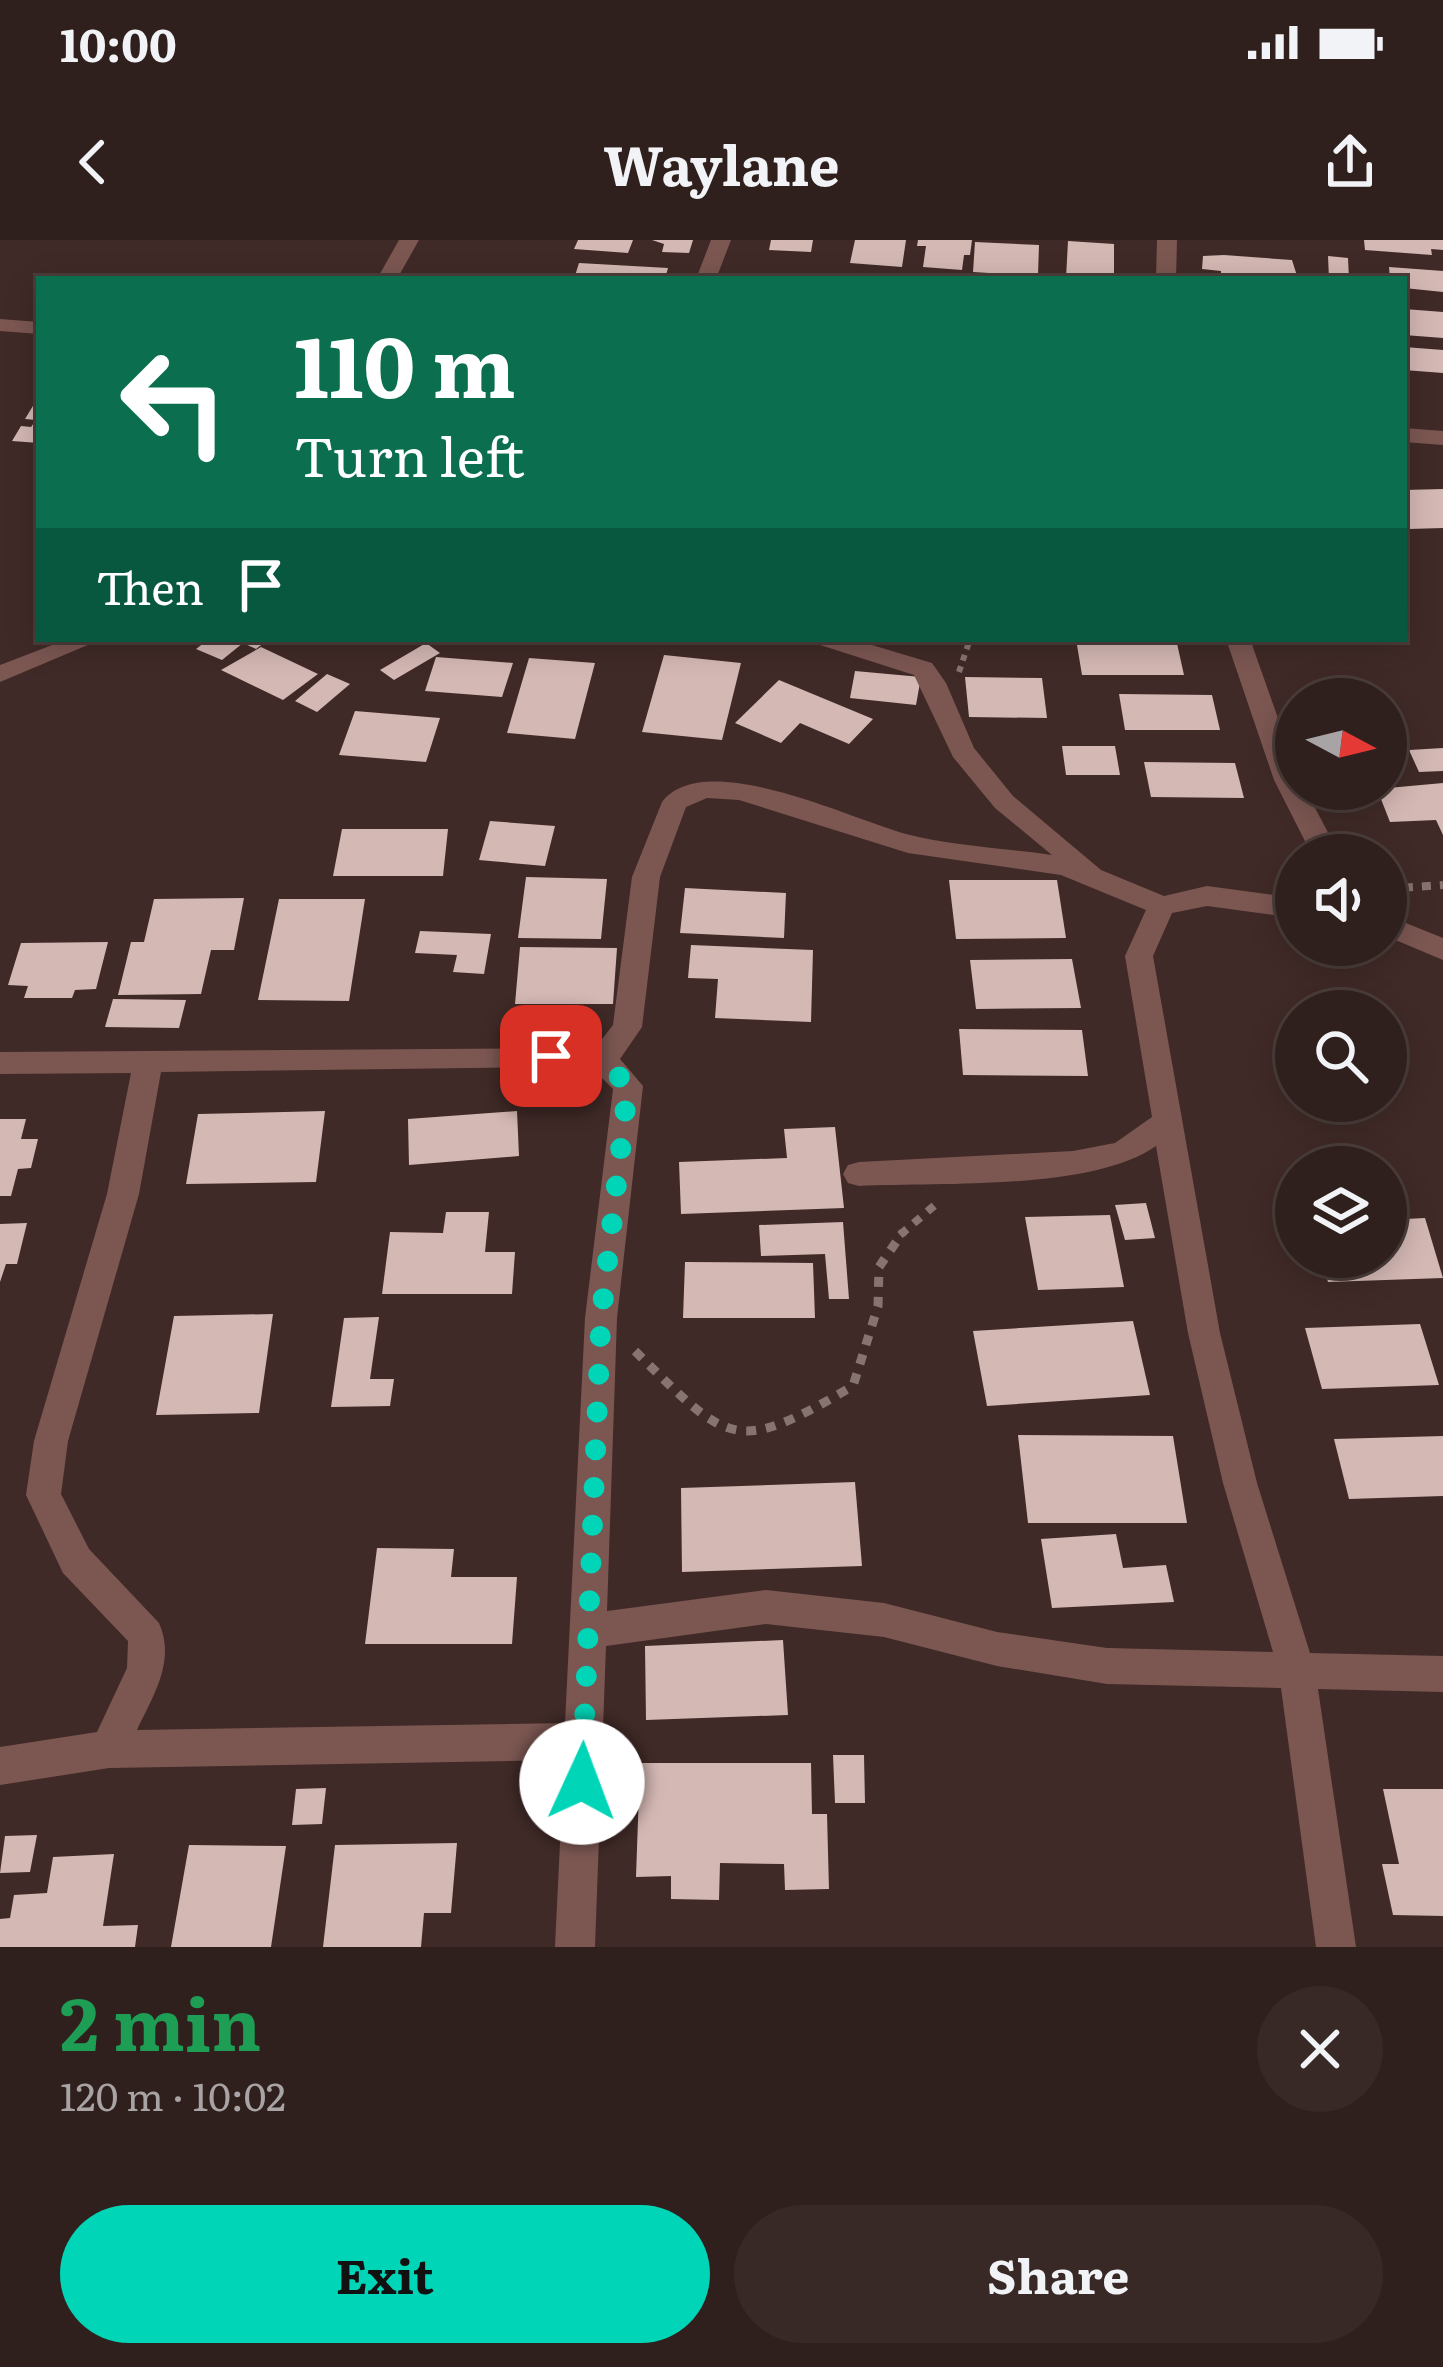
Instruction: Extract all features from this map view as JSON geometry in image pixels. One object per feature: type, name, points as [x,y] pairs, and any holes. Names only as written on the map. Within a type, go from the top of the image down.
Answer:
[{"type":"street","points":[[389,276],[409,240]]},
{"type":"street","points":[[707,276],[721,240]]},
{"type":"street","points":[[1166,276],[1167,240]]},
{"type":"street","points":[[0,325],[36,328]]},
{"type":"street","points":[[1407,434],[1443,437]]},
{"type":"street","points":[[0,674],[82,642]]},
{"type":"street","points":[[836,642],[922,669],[934,682],[962,751],[1004,802],[1099,878]]},
{"type":"street","points":[[1239,642],[1287,780],[1314,834]]},
{"type":"street","points":[[603,1060],[627,1027],[646,878],[675,802],[704,789],[740,791],[852,831],[908,844],[1066,866],[1162,906],[1207,896],[1275,905]]},
{"type":"street","points":[[1162,906],[1139,956],[1165,1124],[1214,1376],[1297,1671],[1336,1947]]},
{"type":"street","points":[[1407,934],[1443,950]]},
{"type":"street","points":[[0,1063],[551,1056],[603,1060],[628,1086],[601,1318],[575,1947]]},
{"type":"street","points":[[109,1748],[146,1669],[146,1635],[76,1561],[43,1495],[50,1442],[123,1194],[148,1063]]},
{"type":"street","points":[[859,1174],[1073,1163],[1123,1153],[1165,1124]]},
{"type":"street","points":[[587,1631],[766,1607],[884,1620],[997,1649],[1107,1666],[1443,1675]]},
{"type":"street","points":[[0,1766],[109,1748],[584,1741]]},
{"type":"path","points":[[1407,888],[1443,885]]},
{"type":"path","points":[[601,1318],[719,1432],[752,1437],[784,1428],[853,1386],[878,1306],[879,1267],[901,1234],[976,1168]]},
{"type":"building","points":[[578,240],[633,240],[628,253],[574,249]]},
{"type":"building","points":[[652,240],[693,240],[689,253],[662,252],[664,244]]},
{"type":"building","points":[[771,240],[813,240],[811,252],[769,250]]},
{"type":"building","points":[[855,240],[906,240],[902,267],[850,263]]},
{"type":"building","points":[[918,240],[972,240],[970,255],[964,255],[962,270],[923,267],[926,246],[917,246]]},
{"type":"building","points":[[1364,240],[1443,240],[1443,250],[1431,249],[1432,255],[1365,250]]},
{"type":"building","points":[[1068,241],[1114,244],[1114,276],[1066,276]]},
{"type":"building","points":[[975,242],[1039,245],[1038,276],[973,272]]},
{"type":"building","points":[[1203,256],[1292,260],[1297,276],[1221,276],[1221,271],[1202,269]]},
{"type":"building","points":[[1328,256],[1348,258],[1349,276],[1329,276]]},
{"type":"building","points":[[579,263],[668,268],[666,276],[575,276]]},
{"type":"building","points":[[1389,267],[1443,271],[1443,292],[1407,288],[1407,276],[1390,276]]},
{"type":"building","points":[[1407,309],[1443,312],[1443,338],[1407,335]]},
{"type":"building","points":[[1407,347],[1443,350],[1443,373],[1407,370]]},
{"type":"building","points":[[36,401],[36,420],[25,419]]},
{"type":"building","points":[[36,420],[36,443],[12,441],[21,426],[31,427]]},
{"type":"building","points":[[1443,489],[1443,528],[1409,529],[1407,490]]},
{"type":"building","points":[[205,642],[265,642],[256,649],[243,643],[222,660],[196,649]]},
{"type":"building","points":[[1076,642],[1177,642],[1184,675],[1082,675]]},
{"type":"building","points":[[426,643],[440,653],[394,680],[380,670]]},
{"type":"building","points":[[261,647],[318,674],[283,700],[221,670]]},
{"type":"building","points":[[664,655],[741,663],[722,740],[642,732]]},
{"type":"building","points":[[436,657],[513,663],[502,697],[425,691]]},
{"type":"building","points":[[529,658],[595,663],[575,739],[507,733]]},
{"type":"building","points":[[855,671],[921,677],[916,705],[850,698]]},
{"type":"building","points":[[327,674],[350,684],[317,712],[295,701]]},
{"type":"building","points":[[965,677],[1042,678],[1047,718],[969,717]]},
{"type":"building","points":[[779,680],[873,719],[849,744],[800,723],[781,743],[735,723]]},
{"type":"building","points":[[1119,694],[1212,695],[1220,730],[1125,730]]},
{"type":"building","points":[[355,711],[440,718],[426,762],[339,755]]},
{"type":"building","points":[[1062,746],[1115,746],[1120,775],[1066,775]]},
{"type":"building","points":[[1443,748],[1443,771],[1419,772],[1409,750]]},
{"type":"building","points":[[1144,762],[1235,763],[1244,798],[1151,797]]},
{"type":"building","points":[[1443,783],[1443,835],[1436,820],[1390,822],[1385,810],[1407,810],[1407,786]]},
{"type":"building","points":[[490,821],[555,826],[545,866],[479,860]]},
{"type":"building","points":[[342,829],[448,829],[443,876],[333,876]]},
{"type":"building","points":[[526,877],[607,879],[601,939],[518,938]]},
{"type":"building","points":[[949,880],[1057,880],[1066,938],[956,939]]},
{"type":"building","points":[[685,888],[786,893],[784,938],[680,933]]},
{"type":"building","points":[[244,898],[234,950],[211,950],[201,994],[118,995],[131,942],[144,942],[154,899]]},
{"type":"building","points":[[279,899],[365,899],[349,1001],[258,1000]]},
{"type":"building","points":[[420,931],[491,934],[484,974],[453,972],[457,955],[415,953]]},
{"type":"building","points":[[108,942],[96,989],[75,990],[72,998],[24,998],[28,986],[8,985],[21,943]]},
{"type":"building","points":[[691,945],[813,950],[811,1022],[715,1018],[718,979],[688,978]]},
{"type":"building","points":[[520,947],[617,948],[613,1004],[515,1004]]},
{"type":"building","points":[[1072,959],[1081,1008],[976,1009],[970,960]]},
{"type":"building","points":[[113,999],[186,1000],[179,1028],[105,1027]]},
{"type":"building","points":[[959,1029],[1082,1030],[1088,1076],[963,1075]]},
{"type":"building","points":[[325,1111],[316,1182],[186,1184],[198,1114]]},
{"type":"building","points":[[517,1111],[519,1156],[409,1165],[408,1119]]},
{"type":"building","points":[[0,1119],[26,1119],[21,1139],[38,1139],[31,1168],[18,1169],[11,1196],[0,1196]]},
{"type":"building","points":[[835,1127],[844,1208],[681,1214],[679,1162],[787,1158],[784,1129]]},
{"type":"building","points":[[1146,1203],[1155,1238],[1125,1240],[1115,1205]]},
{"type":"building","points":[[446,1212],[489,1212],[485,1252],[515,1252],[512,1294],[382,1294],[390,1232],[443,1233]]},
{"type":"building","points":[[1110,1215],[1124,1287],[1038,1290],[1025,1217]]},
{"type":"building","points":[[1425,1218],[1443,1278],[1328,1282],[1327,1278],[1407,1278],[1407,1219]]},
{"type":"building","points":[[843,1222],[849,1299],[829,1299],[825,1254],[761,1256],[759,1225]]},
{"type":"building","points":[[27,1223],[17,1264],[6,1264],[0,1282],[0,1224]]},
{"type":"building","points":[[685,1262],[813,1263],[815,1318],[683,1318]]},
{"type":"building","points":[[273,1314],[259,1413],[156,1415],[174,1316]]},
{"type":"building","points":[[379,1317],[370,1379],[394,1379],[390,1406],[331,1407],[344,1318]]},
{"type":"building","points":[[1133,1321],[1150,1395],[987,1406],[973,1331]]},
{"type":"building","points":[[1420,1324],[1439,1385],[1322,1389],[1305,1328]]},
{"type":"building","points":[[1018,1435],[1173,1436],[1187,1523],[1028,1523]]},
{"type":"building","points":[[1443,1436],[1443,1496],[1349,1499],[1334,1439]]},
{"type":"building","points":[[855,1482],[862,1566],[682,1572],[681,1488]]},
{"type":"building","points":[[1116,1534],[1123,1568],[1166,1565],[1174,1602],[1052,1608],[1041,1539]]},
{"type":"building","points":[[377,1548],[454,1549],[451,1577],[517,1577],[512,1644],[365,1644]]},
{"type":"building","points":[[783,1640],[788,1715],[646,1720],[645,1646]]},
{"type":"building","points":[[833,1755],[864,1755],[865,1803],[835,1803]]},
{"type":"building","points":[[640,1763],[811,1763],[812,1814],[827,1814],[829,1889],[785,1890],[784,1864],[720,1863],[719,1900],[671,1899],[671,1876],[636,1877]]},
{"type":"building","points":[[326,1788],[322,1824],[292,1825],[296,1789]]},
{"type":"building","points":[[1383,1789],[1443,1789],[1443,1916],[1393,1915],[1382,1864],[1399,1864]]},
{"type":"building","points":[[37,1835],[30,1872],[0,1873],[5,1836]]},
{"type":"building","points":[[457,1843],[451,1913],[424,1913],[421,1947],[323,1947],[335,1845]]},
{"type":"building","points":[[189,1845],[286,1846],[271,1947],[171,1947]]},
{"type":"building","points":[[114,1854],[103,1926],[138,1925],[135,1947],[0,1947],[0,1919],[10,1918],[14,1895],[47,1893],[53,1857]]},
{"type":"route","points":[[551,1056],[603,1060],[628,1086],[601,1318],[582,1782]]}]
